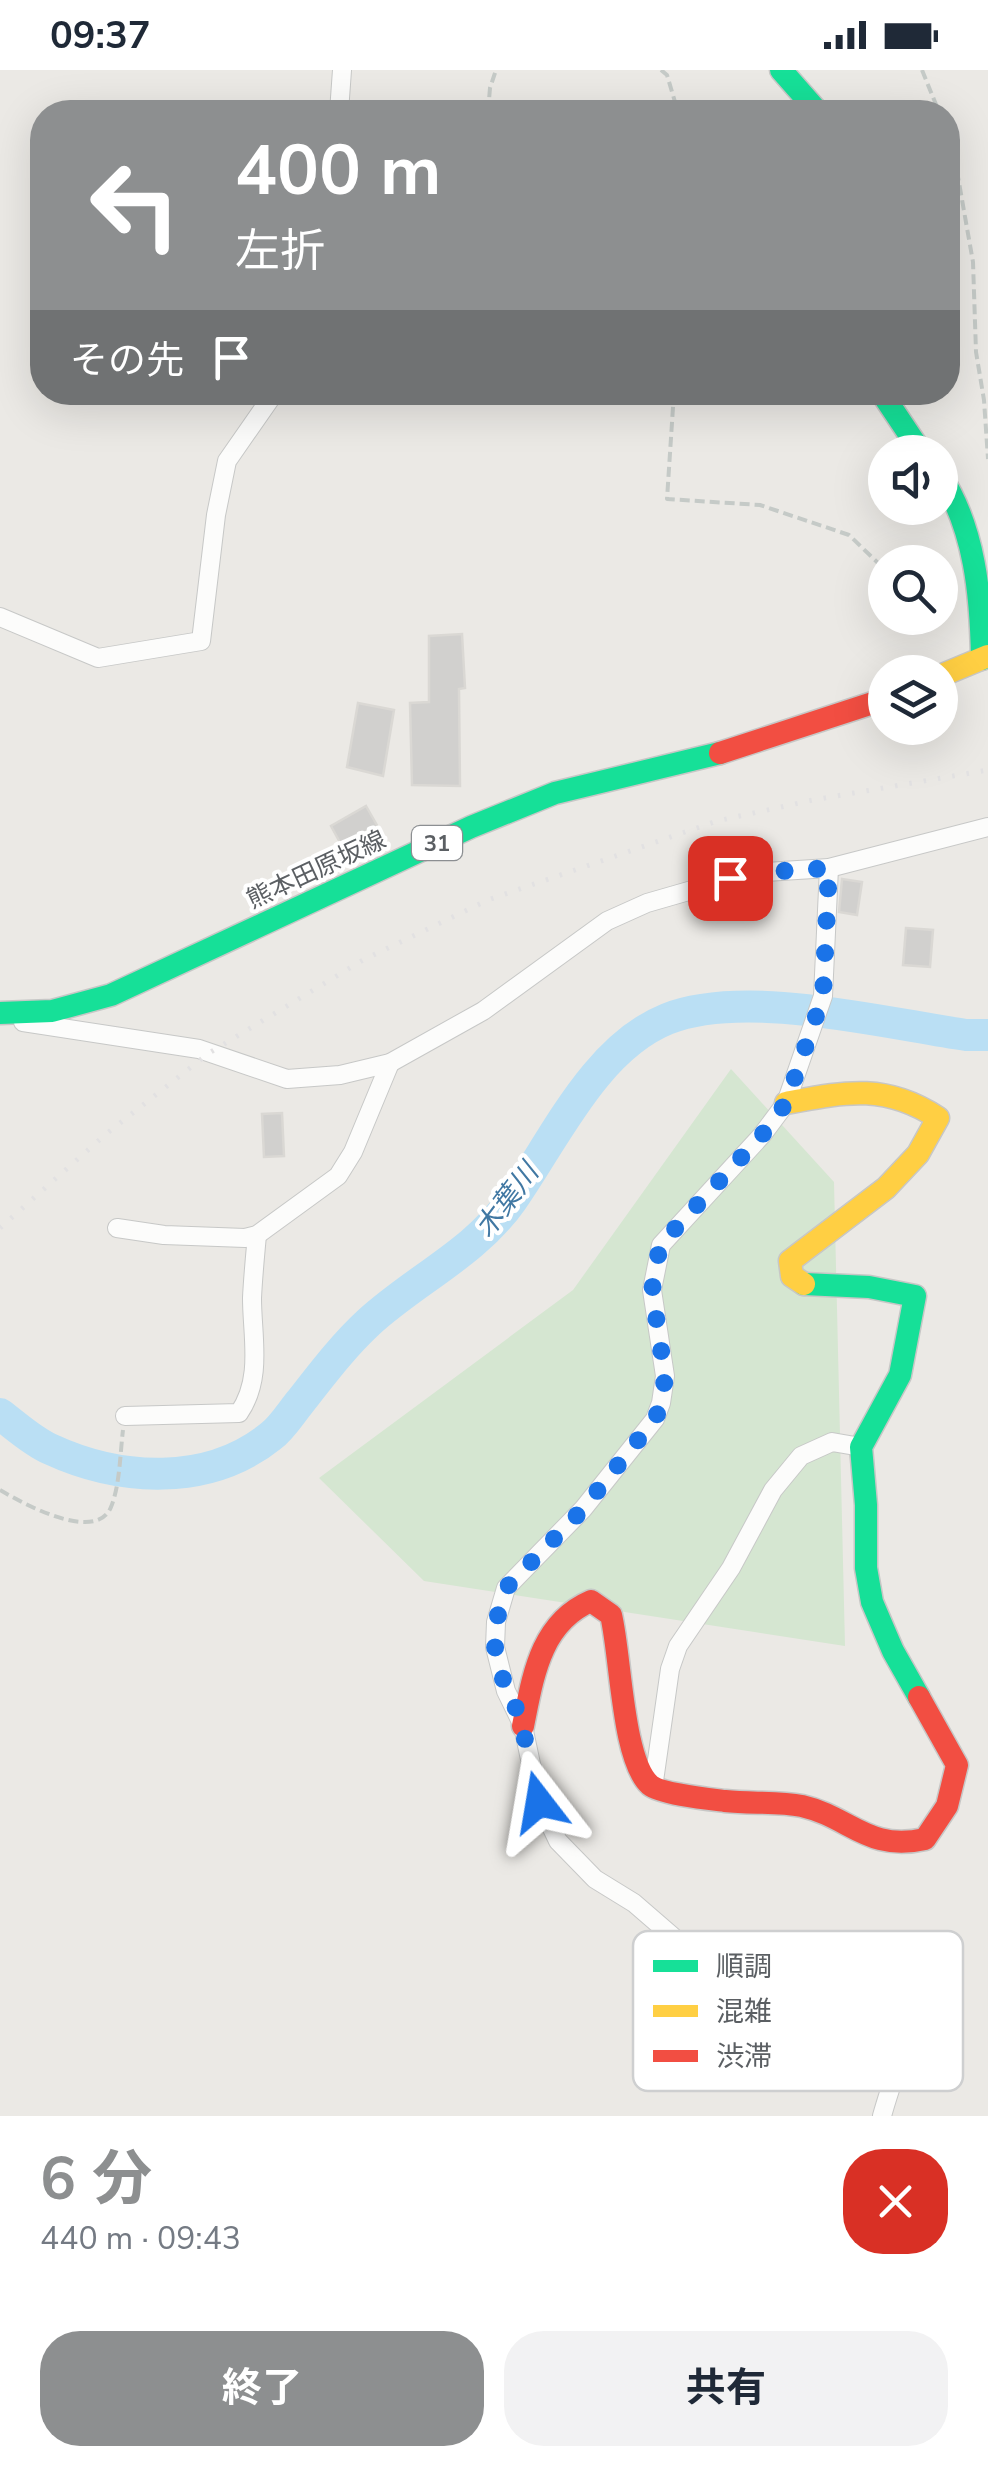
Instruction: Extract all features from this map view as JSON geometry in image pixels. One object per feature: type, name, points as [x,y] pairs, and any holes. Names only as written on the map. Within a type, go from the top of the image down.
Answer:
[{"type":"street","points":[[340,100],[342,70]]},
{"type":"street","points":[[781,70],[807,100]]},
{"type":"street","points":[[0,617],[98,658],[201,641],[216,515],[228,461],[267,405]]},
{"type":"street","points":[[890,405],[910,435]]},
{"type":"street","points":[[958,510],[974,568],[985,658],[958,669]]},
{"type":"street","name":"熊本田原坂線","points":[[0,1016],[52,1011],[111,994],[472,827],[555,793],[742,746],[868,705]]},
{"type":"street","points":[[0,1016],[199,1049],[287,1079],[340,1075],[390,1063],[482,1012],[607,920],[647,903],[751,873],[829,868],[988,827]]},
{"type":"street","points":[[666,1931],[634,1903],[596,1879],[558,1841],[539,1802],[522,1726],[506,1691],[495,1647],[496,1622],[506,1588],[582,1510],[655,1419],[662,1403],[665,1376],[652,1290],[660,1245],[762,1135],[786,1103],[823,996],[829,868]]},
{"type":"street","points":[[117,1228],[164,1235],[257,1235],[338,1176],[353,1152],[390,1063]]},
{"type":"street","points":[[522,1726],[540,1656],[555,1627],[574,1606],[592,1601],[610,1615],[619,1648],[628,1736],[637,1769],[654,1788],[724,1802],[803,1806],[884,1842],[907,1844],[924,1839],[947,1806],[957,1765],[893,1651],[872,1602],[866,1568],[861,1447],[900,1375],[915,1296],[869,1287],[802,1284],[792,1276],[790,1261],[886,1188],[918,1154],[938,1118],[915,1100],[883,1092],[855,1090],[786,1103]]},
{"type":"street","points":[[125,1416],[239,1412],[246,1402],[254,1369],[256,1333],[252,1302],[257,1235]]},
{"type":"street","points":[[654,1788],[670,1669],[678,1646],[731,1568],[773,1490],[801,1456],[832,1442],[861,1447]]},
{"type":"street","points":[[882,2116],[889,2091]]},
{"type":"path","points":[[489,100],[496,70]]},
{"type":"path","points":[[661,70],[667,75],[674,100]]},
{"type":"path","points":[[922,70],[934,100]]},
{"type":"path","points":[[960,188],[973,262],[976,352],[988,459]]},
{"type":"path","points":[[673,405],[668,499],[760,505],[849,535],[868,553]]},
{"type":"path","points":[[0,1490],[45,1515],[95,1523],[112,1506],[125,1416]]},
{"type":"green space","points":[[731,1069],[834,1182],[845,1646],[424,1581],[319,1478],[573,1290]]},
{"type":"building","points":[[462,634],[465,688],[459,689],[460,786],[412,785],[410,703],[429,702],[429,636]]},
{"type":"building","points":[[358,703],[394,710],[383,776],[347,767]]},
{"type":"building","points":[[366,806],[382,834],[348,857],[331,826]]},
{"type":"building","points":[[842,879],[862,882],[857,915],[839,912]]},
{"type":"building","points":[[906,928],[933,930],[930,967],[903,965]]},
{"type":"building","points":[[282,1113],[284,1156],[264,1157],[262,1114]]},
{"type":"waterway","name":"木葉川","points":[[0,1414],[50,1449],[105,1468],[163,1474],[192,1471],[246,1453],[279,1429],[333,1360],[369,1322],[463,1251],[497,1219],[597,1073],[641,1033],[667,1019],[699,1010],[774,1007],[988,1035]]},
{"type":"railway","points":[[0,1228],[106,1134],[209,1053],[363,960],[488,900],[717,821],[988,770]]},
{"type":"traffic: fast","points":[[781,70],[807,100]]},
{"type":"traffic: fast","points":[[890,405],[910,435]]},
{"type":"traffic: fast","points":[[958,510],[974,563],[982,659]]},
{"type":"traffic: fast","points":[[0,1013],[52,1011],[111,995],[471,827],[555,793],[720,753]]},
{"type":"traffic: fast","points":[[804,1284],[869,1287],[915,1296],[900,1375],[861,1447],[866,1568],[872,1602],[919,1697]]},
{"type":"traffic: slow","points":[[958,668],[988,656]]},
{"type":"traffic: slow","points":[[786,1103],[864,1093],[900,1099],[938,1118],[918,1154],[886,1188],[790,1261],[792,1276],[804,1284]]},
{"type":"traffic: jam","points":[[720,753],[868,705]]},
{"type":"traffic: jam","points":[[523,1726],[535,1671],[550,1637],[560,1623],[591,1601],[611,1615],[628,1731],[641,1772],[650,1785],[697,1797],[802,1806],[874,1837],[905,1842],[925,1839],[947,1806],[957,1765],[919,1697]]},
{"type":"route","points":[[539,1802],[522,1726],[506,1691],[495,1647],[496,1622],[506,1588],[582,1510],[655,1419],[662,1403],[665,1376],[652,1290],[660,1245],[762,1135],[786,1103],[823,996],[829,868],[730,878]]}]
